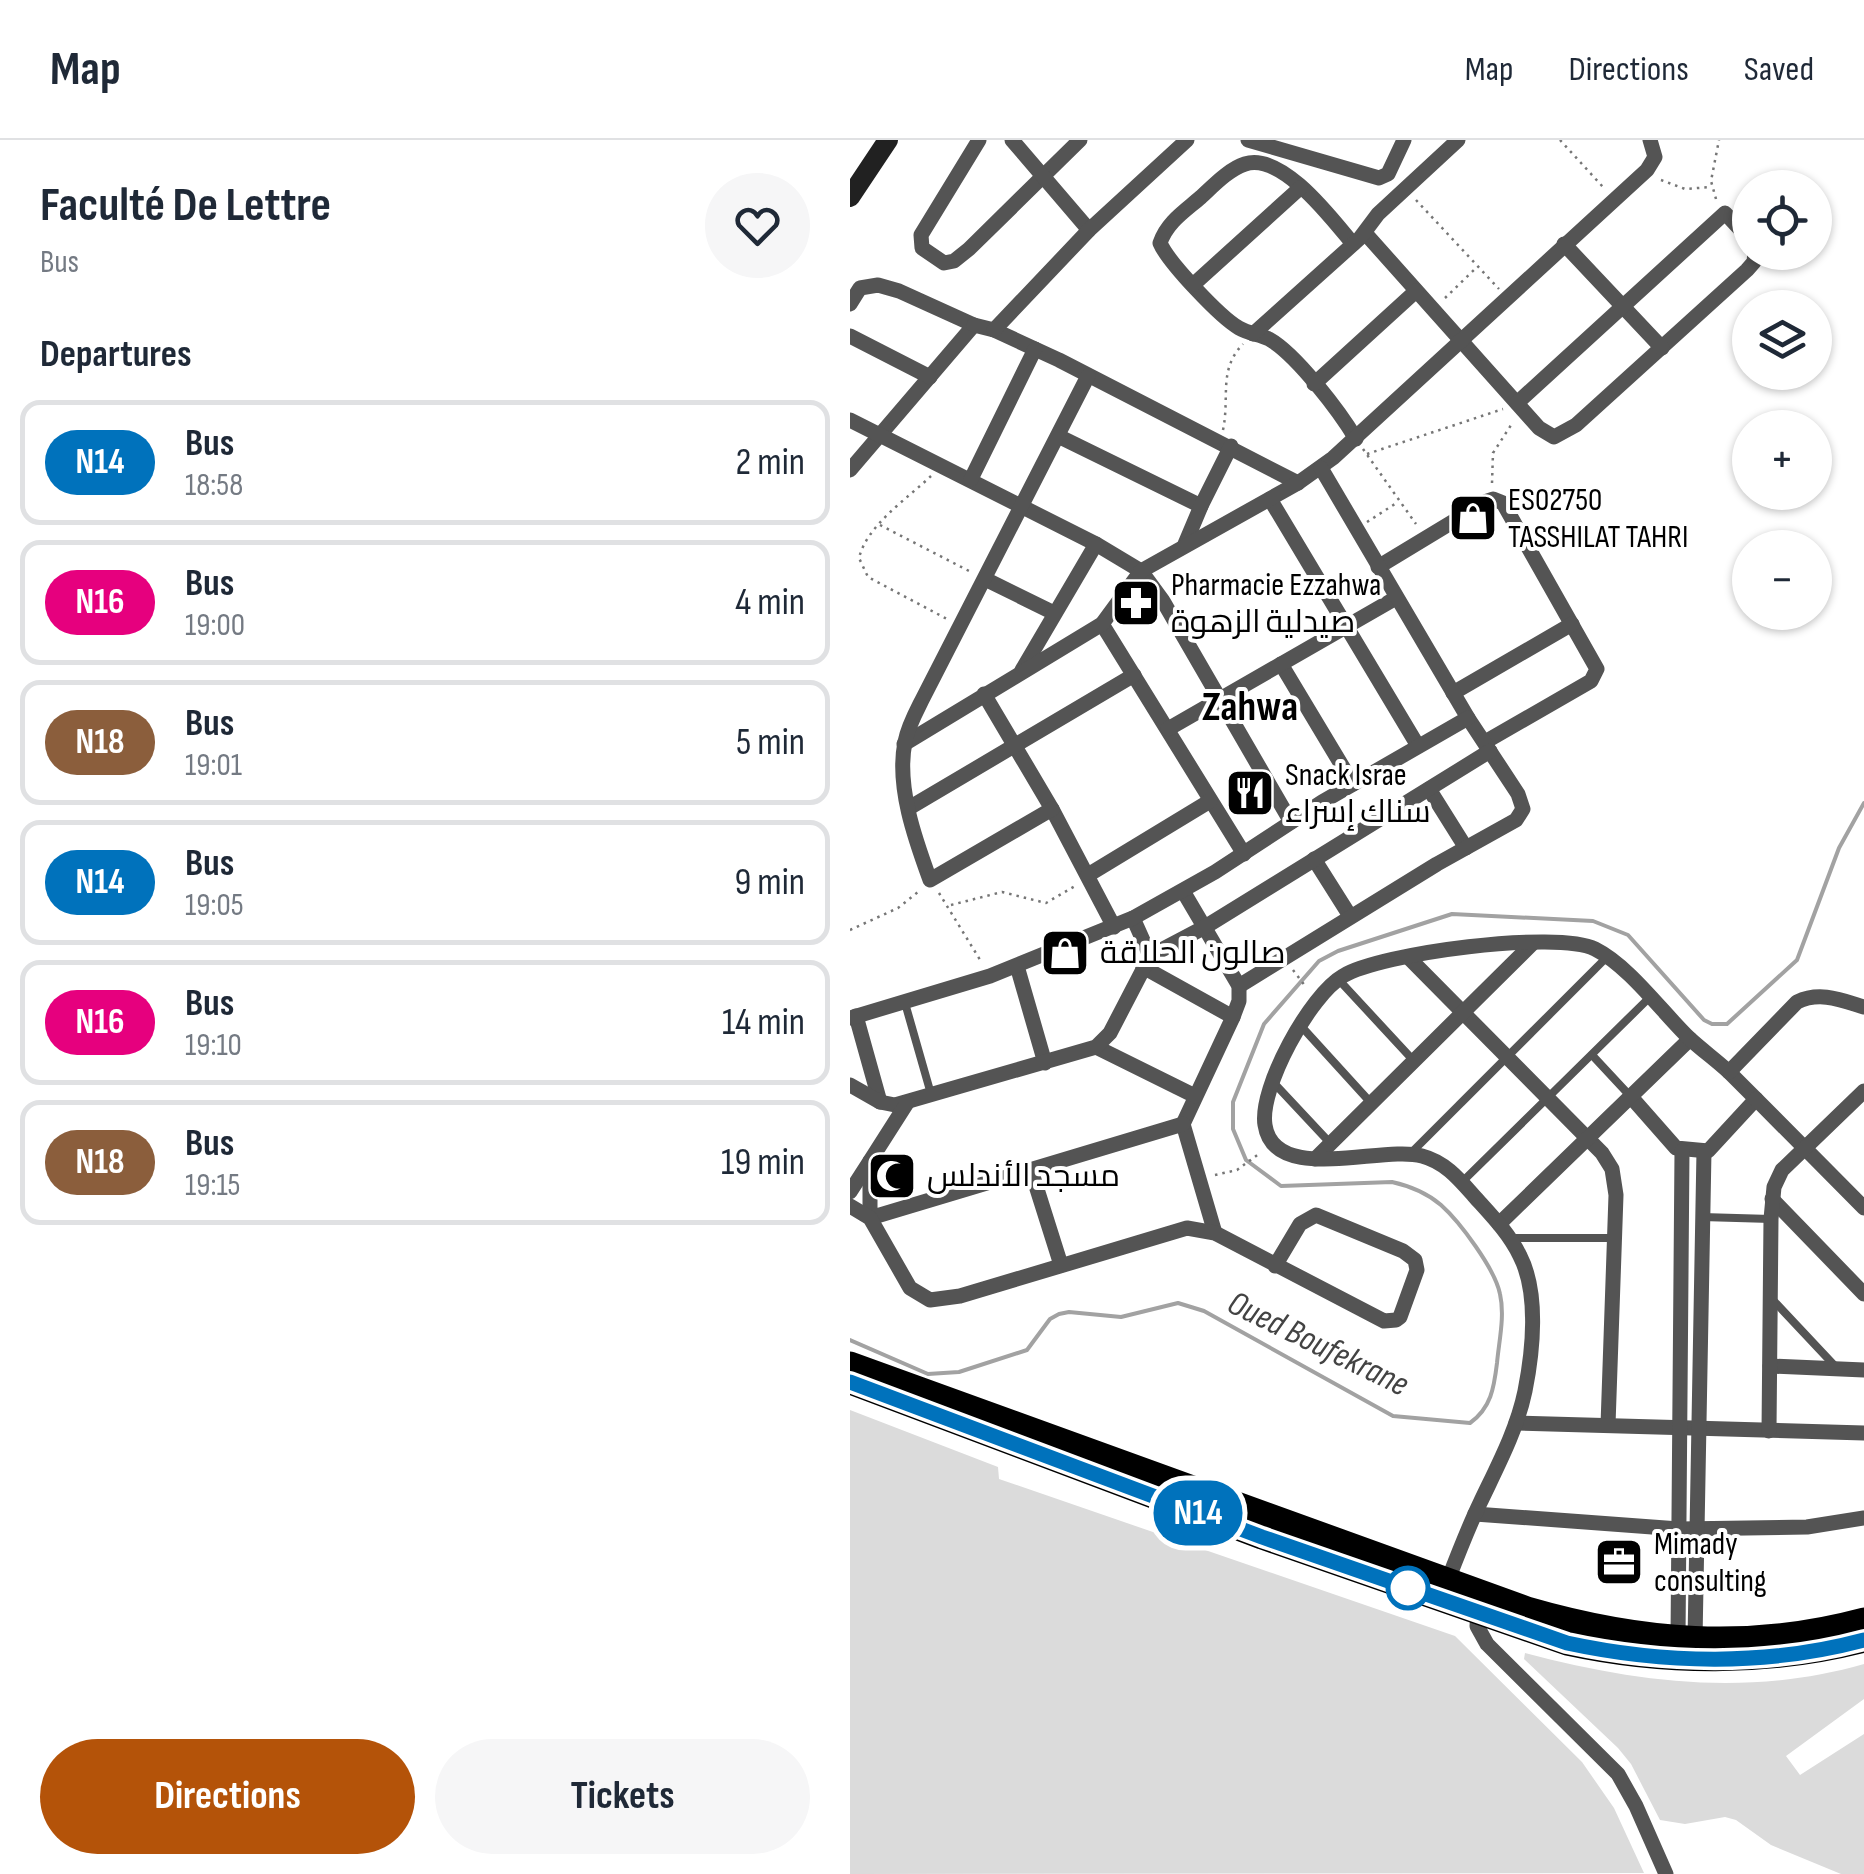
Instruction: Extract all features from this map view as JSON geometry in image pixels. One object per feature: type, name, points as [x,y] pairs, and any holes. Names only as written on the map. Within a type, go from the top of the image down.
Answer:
[{"type":"main road","points":[[850,197],[888,140]]},
{"type":"main road","points":[[850,1364],[1554,1617],[1631,1635],[1687,1640],[1802,1634],[1864,1620]]},
{"type":"main road","points":[[850,1382],[1262,1537],[1567,1643],[1666,1658],[1792,1655],[1864,1640]]},
{"type":"street","points":[[979,140],[919,240],[922,248],[944,263],[954,261],[968,249],[1075,142]]},
{"type":"street","points":[[1012,140],[1089,230]]},
{"type":"street","points":[[994,330],[1089,230],[1187,140]]},
{"type":"street","points":[[1248,140],[1286,145],[1379,178],[1388,174],[1404,140]]},
{"type":"street","points":[[1253,334],[1359,238],[1378,214],[1458,140]]},
{"type":"street","points":[[904,744],[1102,624],[1141,570],[1321,468],[1647,170],[1655,156],[1650,140]]},
{"type":"street","points":[[1356,439],[1314,384],[1276,344],[1234,325],[1166,257],[1160,242],[1168,226],[1246,164],[1275,168],[1359,238],[1416,291],[1546,434],[1560,436],[1576,425],[1747,270]]},
{"type":"street","points":[[1194,284],[1300,188]]},
{"type":"street","points":[[1520,407],[1622,305],[1725,213],[1732,221]]},
{"type":"street","points":[[1564,244],[1662,348]]},
{"type":"street","points":[[850,304],[860,288],[878,285],[994,330],[1298,483]]},
{"type":"street","points":[[1314,384],[1416,291]]},
{"type":"street","points":[[850,470],[974,324]]},
{"type":"street","points":[[850,336],[930,377]]},
{"type":"street","points":[[971,480],[1035,349]]},
{"type":"street","points":[[1052,809],[930,880],[909,808],[904,744],[923,698],[1088,376]]},
{"type":"street","points":[[850,420],[1141,570],[1163,601],[1291,822]]},
{"type":"street","points":[[1058,436],[1201,506]]},
{"type":"street","points":[[1185,544],[1226,444]]},
{"type":"street","points":[[1239,986],[1516,820],[1523,809],[1518,794],[1468,718],[1321,468]]},
{"type":"street","points":[[1270,499],[1418,746]]},
{"type":"street","points":[[850,1085],[880,1102],[896,1106],[1096,1047],[1110,1033],[1146,962],[1429,789],[1596,676],[1596,664],[1503,503],[1493,499],[1378,567]]},
{"type":"street","points":[[1021,673],[1096,544]]},
{"type":"street","points":[[986,579],[1054,614]]},
{"type":"street","points":[[1168,730],[1396,598]]},
{"type":"street","points":[[1102,624],[1244,854]]},
{"type":"street","points":[[1453,693],[1572,624]]},
{"type":"street","points":[[1281,664],[1353,784]]},
{"type":"street","points":[[909,808],[1134,675]]},
{"type":"street","points":[[984,694],[1052,809],[1114,927]]},
{"type":"street","points":[[880,1102],[853,1017],[990,976],[1134,918],[1468,718]]},
{"type":"street","points":[[1429,789],[1466,848]]},
{"type":"street","points":[[1088,875],[1210,801]]},
{"type":"street","points":[[1314,859],[1350,916]]},
{"type":"street","points":[[1183,891],[1239,986],[1233,1017],[1183,1124],[1214,1233]]},
{"type":"street","points":[[1134,918],[1146,962],[1233,1017]]},
{"type":"street","points":[[1315,1159],[1532,944]]},
{"type":"street","points":[[1448,1580],[1516,1423],[1525,1390],[1531,1308],[1526,1269],[1499,1224],[1462,1182],[1437,1161],[1411,1153],[1300,1158],[1281,1151],[1267,1135],[1264,1109],[1274,1082],[1300,1025],[1317,999],[1338,978],[1355,969],[1470,945],[1588,947],[1607,957],[1729,1072],[1864,1208]]},
{"type":"street","points":[[1409,958],[1588,1139],[1612,1169],[1616,1195],[1608,1425]]},
{"type":"street","points":[[1017,966],[1045,1063]]},
{"type":"street","points":[[1729,1072],[1797,1002],[1826,996],[1864,1007]]},
{"type":"street","points":[[1499,1224],[1690,1039]]},
{"type":"street","points":[[1096,1047],[1195,1096]]},
{"type":"street","points":[[1768,1431],[1772,1199],[1782,1170],[1864,1091]]},
{"type":"street","points":[[1632,1098],[1673,1146],[1704,1151],[1714,1147],[1756,1099]]},
{"type":"street","points":[[850,1192],[907,1103]]},
{"type":"street","points":[[1851,1103],[1864,1116]]},
{"type":"street","points":[[870,1218],[1183,1124]]},
{"type":"street","points":[[1682,1150],[1679,1529],[1687,1640]]},
{"type":"street","points":[[1687,1640],[1696,1529],[1704,1151]]},
{"type":"street","points":[[870,1160],[870,1218]]},
{"type":"street","points":[[1031,1170],[1061,1265]]},
{"type":"street","points":[[1772,1199],[1864,1294]]},
{"type":"street","points":[[850,1206],[870,1218],[910,1288],[930,1300],[960,1296],[1172,1230],[1200,1228],[1214,1233],[1276,1266],[1390,1322],[1402,1313],[1417,1270],[1415,1260],[1403,1251],[1316,1215],[1300,1224],[1276,1266]]},
{"type":"street","points":[[1770,1366],[1864,1370],[1864,1379]]},
{"type":"street","points":[[1516,1423],[1864,1433]]},
{"type":"street","points":[[1475,1514],[1679,1529],[1807,1527],[1864,1518]]},
{"type":"street","points":[[1478,1612],[1477,1626],[1488,1644],[1618,1774],[1666,1874]]},
{"type":"lane","points":[[1411,1153],[1607,957]]},
{"type":"lane","points":[[1338,978],[1416,1062]]},
{"type":"lane","points":[[1462,1182],[1650,998]]},
{"type":"lane","points":[[905,1003],[931,1094]]},
{"type":"lane","points":[[1300,1025],[1372,1104]]},
{"type":"lane","points":[[1592,1054],[1632,1098]]},
{"type":"lane","points":[[1274,1082],[1331,1144]]},
{"type":"lane","points":[[1702,1217],[1770,1218]]},
{"type":"lane","points":[[1510,1238],[1614,1238]]},
{"type":"lane","points":[[1770,1297],[1837,1369]]},
{"type":"path","points":[[1560,140],[1614,200]]},
{"type":"path","points":[[1720,140],[1712,168],[1712,187],[1725,213]]},
{"type":"path","points":[[1647,170],[1676,188],[1712,187]]},
{"type":"path","points":[[1404,189],[1476,268],[1508,296]]},
{"type":"path","points":[[1433,309],[1476,268]]},
{"type":"path","points":[[1226,444],[1228,364],[1253,334]]},
{"type":"path","points":[[1367,454],[1520,407]]},
{"type":"path","points":[[1493,499],[1493,453],[1520,407]]},
{"type":"path","points":[[1356,439],[1425,538]]},
{"type":"path","points":[[941,465],[880,525],[862,546],[859,558],[868,577],[962,626]]},
{"type":"path","points":[[1357,529],[1400,502]]},
{"type":"path","points":[[880,525],[986,579]]},
{"type":"path","points":[[950,906],[1002,892],[1051,902],[1088,875]]},
{"type":"path","points":[[850,930],[898,908],[930,880],[950,906],[990,976]]},
{"type":"path","points":[[1292,970],[1304,984]]},
{"type":"path","points":[[1199,1179],[1237,1170],[1260,1153]]},
{"type":"shaded area","points":[[850,1410],[998,1467],[999,1479],[1455,1636],[1582,1762],[1614,1808],[1644,1873],[850,1874]]},
{"type":"shaded area","points":[[1525,1653],[1609,1672],[1694,1682],[1778,1680],[1864,1664],[1864,1699],[1786,1756],[1800,1775],[1864,1734],[1864,1874],[1841,1874],[1771,1845],[1736,1820],[1725,1817],[1685,1824],[1660,1820],[1631,1764],[1524,1659]]},
{"type":"waterway","name":"Oued Boufekrane","points":[[850,1340],[928,1374],[959,1372],[1027,1350],[1050,1319],[1059,1314],[1121,1317],[1178,1303],[1204,1311],[1393,1416],[1470,1423],[1487,1404],[1496,1372],[1502,1311],[1491,1272],[1449,1213],[1418,1190],[1392,1182],[1281,1186],[1246,1160],[1233,1129],[1233,1102],[1264,1024],[1319,961],[1338,951],[1452,914],[1593,921],[1628,935],[1704,1020],[1727,1024],[1797,960],[1839,848],[1864,803]]},
{"type":"bus line","name":"N14","points":[[850,1382],[1262,1537],[1567,1643],[1689,1659],[1792,1655],[1864,1640]]},
{"type":"place","name":"ES02750 TASSHILAT TAHRI","points":[[1473,518]]},
{"type":"place","name":"Pharmacie Ezzahwa صيدلية الزهوة","points":[[1136,603]]},
{"type":"place","name":"Snack Israe سناك إسراء","points":[[1250,793]]},
{"type":"place","name":"صالون الحلاقة","points":[[1065,953]]},
{"type":"place","name":"مسجد الأندلس","points":[[892,1176]]},
{"type":"place","name":"Mimady consulting","points":[[1619,1562]]},
{"type":"district","name":"Zahwa","points":[[1250,707]]}]
